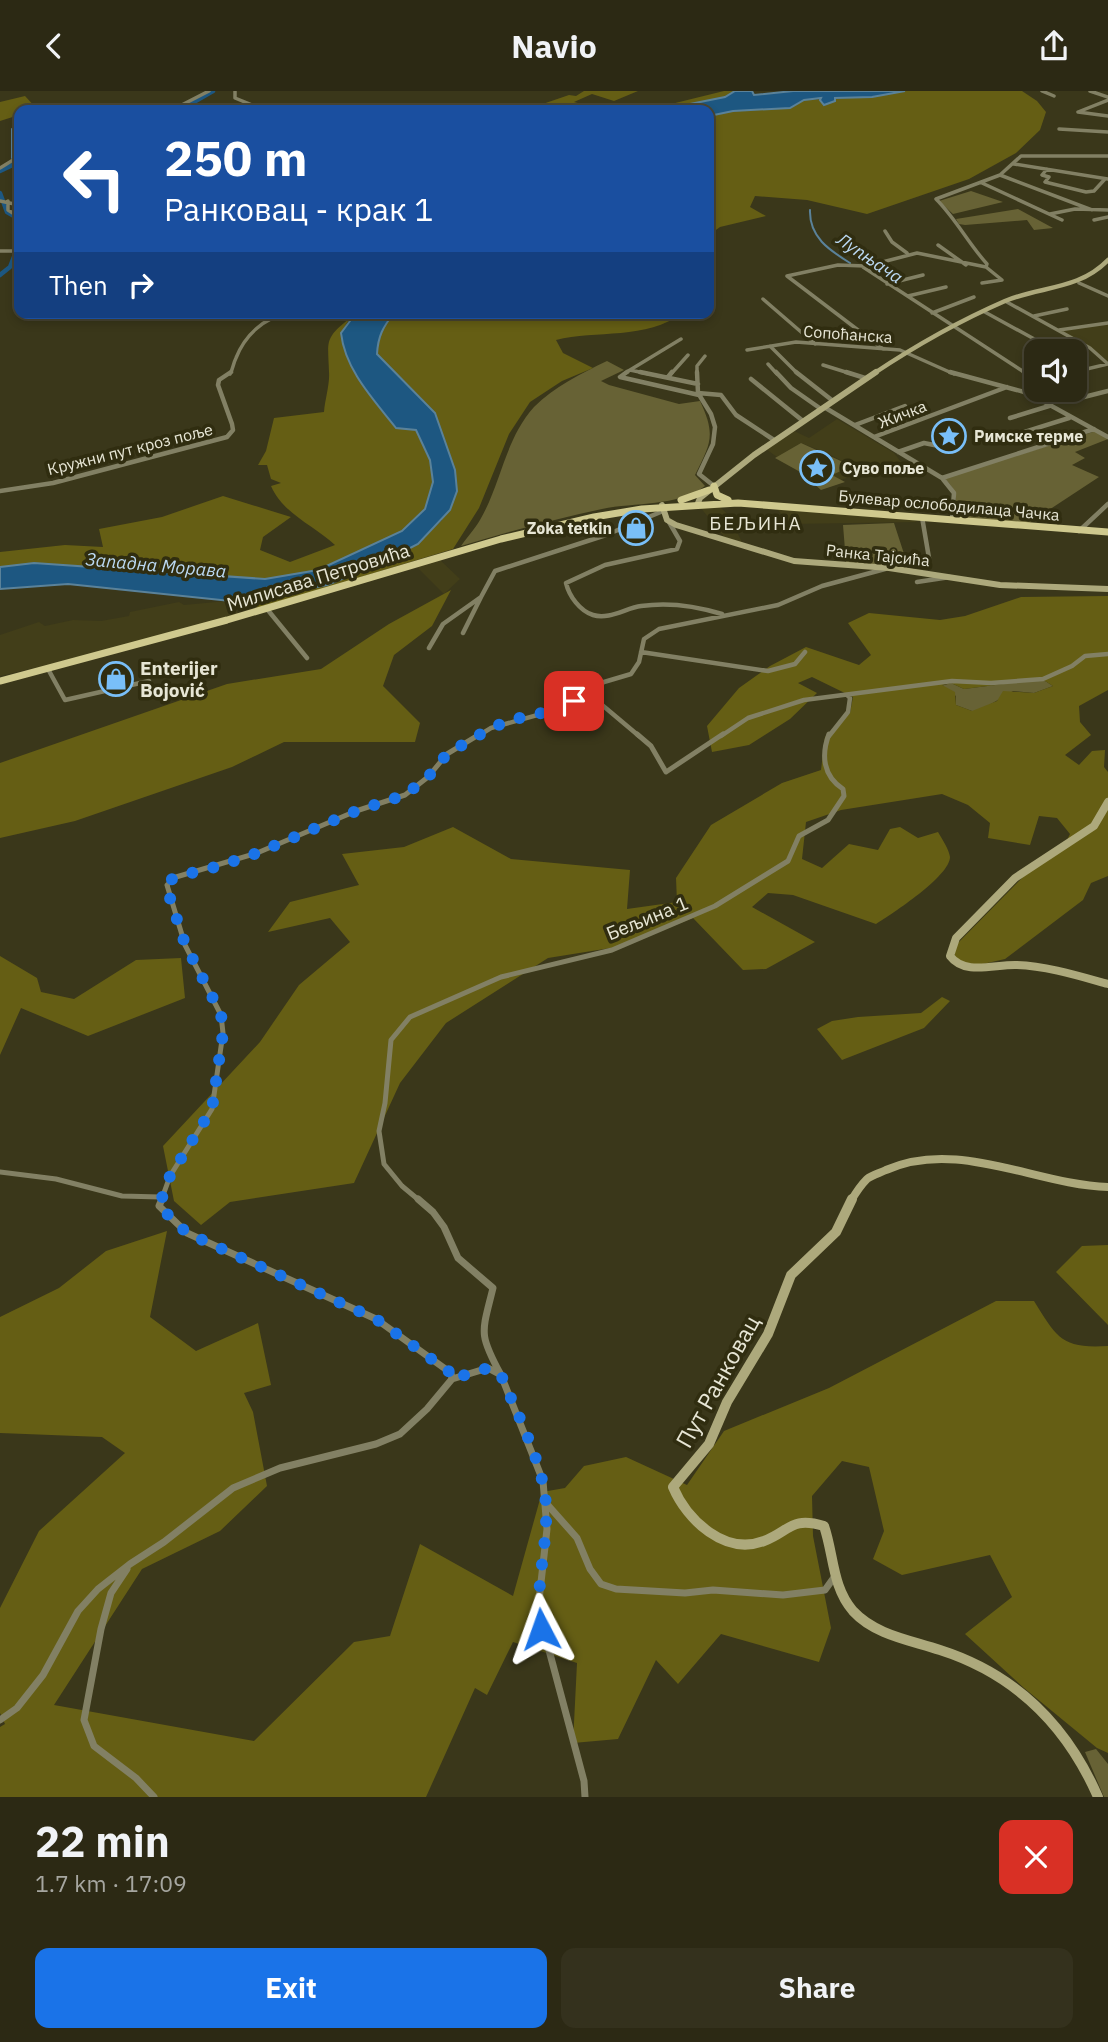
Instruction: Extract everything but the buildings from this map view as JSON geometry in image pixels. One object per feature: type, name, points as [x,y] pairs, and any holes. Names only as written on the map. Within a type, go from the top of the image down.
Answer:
[{"type":"main road","points":[[664,507],[712,488],[719,497],[747,503]]},
{"type":"main road","name":"Булевар ослободилаца Чачка","points":[[664,507],[698,503],[747,503],[1079,531],[1108,531]]},
{"type":"main road","name":"Милисава Петровића","points":[[0,681],[267,609],[533,529],[596,514],[664,507]]},
{"type":"street","points":[[182,105],[209,91]]},
{"type":"street","points":[[235,91],[235,98],[252,105]]},
{"type":"street","points":[[1042,91],[1054,96]]},
{"type":"street","points":[[1090,91],[1108,99]]},
{"type":"street","points":[[1108,99],[1078,112],[1108,116]]},
{"type":"street","points":[[1059,129],[1108,132]]},
{"type":"street","points":[[986,267],[987,264],[972,249],[952,215],[936,200],[1000,175],[1021,156],[1108,156]]},
{"type":"street","points":[[1014,164],[1106,179]]},
{"type":"street","points":[[1047,169],[1042,175],[1049,177],[1045,182],[1086,192],[1094,191],[1106,179]]},
{"type":"street","points":[[1000,175],[1092,209]]},
{"type":"street","points":[[982,183],[1062,220]]},
{"type":"street","points":[[0,201],[14,203]]},
{"type":"street","points":[[7,201],[8,210],[14,213]]},
{"type":"street","points":[[1050,214],[1108,209]]},
{"type":"street","points":[[1094,220],[1108,217]]},
{"type":"street","points":[[885,231],[892,242],[907,253]]},
{"type":"street","points":[[937,245],[966,265]]},
{"type":"street","points":[[883,349],[787,276],[829,266],[865,266],[907,253],[919,253],[966,265],[986,267],[1002,281],[982,283]]},
{"type":"street","points":[[698,503],[712,488],[774,440],[905,351],[1004,301],[1079,283],[1095,273],[1108,260]]},
{"type":"street","points":[[865,266],[863,268],[950,327],[1024,373]]},
{"type":"street","points":[[887,284],[923,275]]},
{"type":"street","points":[[1079,283],[1108,296]]},
{"type":"street","points":[[908,296],[946,287]]},
{"type":"street","points":[[932,313],[974,297]]},
{"type":"street","points":[[763,299],[816,344]]},
{"type":"street","points":[[1004,301],[1090,348],[1108,364]]},
{"type":"street","points":[[1034,316],[1067,309]]},
{"type":"street","points":[[983,311],[1034,339]]},
{"type":"street","name":"Кружни пут кроз поље","points":[[0,491],[53,483],[227,437],[233,431],[233,423],[218,390],[219,380],[231,373],[236,356],[262,323],[268,319]]},
{"type":"street","points":[[1057,330],[1108,323]]},
{"type":"street","points":[[681,339],[620,377],[699,394],[721,395],[722,400],[740,418],[774,440]]},
{"type":"street","name":"Сопоћанска","points":[[747,350],[794,342],[905,351],[957,375],[1028,393],[1069,418],[1108,437]]},
{"type":"street","points":[[770,346],[806,381],[833,401]]},
{"type":"street","points":[[668,377],[688,355]]},
{"type":"street","points":[[705,356],[697,366],[699,394],[713,418],[715,435],[711,450],[698,474],[712,488]]},
{"type":"street","points":[[1087,369],[1108,364]]},
{"type":"street","points":[[768,365],[792,388],[822,408],[942,478],[954,493],[952,520]]},
{"type":"street","points":[[823,365],[865,378]]},
{"type":"street","points":[[630,370],[698,384]]},
{"type":"street","points":[[751,379],[803,421]]},
{"type":"street","points":[[939,413],[1007,387]]},
{"type":"street","points":[[1087,396],[1108,391]]},
{"type":"street","points":[[1010,418],[1049,406]]},
{"type":"street","points":[[855,425],[905,407]]},
{"type":"street","name":"Жичка","points":[[874,437],[939,413]]},
{"type":"street","points":[[1008,437],[1069,418]]},
{"type":"street","points":[[942,478],[1094,429]]},
{"type":"street","points":[[898,452],[924,443],[939,446],[955,441]]},
{"type":"street","points":[[1079,531],[1108,504]]},
{"type":"street","points":[[463,633],[495,571],[607,535],[664,507],[680,541],[677,549],[622,561],[577,577],[566,583],[569,593],[593,615],[660,605],[723,615]]},
{"type":"street","points":[[922,517],[929,558]]},
{"type":"street","name":"Ранка Тајсића","points":[[669,522],[794,561],[889,568],[1000,585],[1108,589]]},
{"type":"street","points":[[452,1379],[451,1373],[376,1319],[187,1233],[159,1206],[160,1197],[170,1176],[212,1109],[223,1033],[221,1014],[185,944],[167,889],[169,881],[257,853],[356,811],[405,795],[428,777],[447,754],[491,728],[511,720],[559,709],[604,683],[631,674],[639,662],[644,639],[653,632],[778,605],[822,586],[889,568]]},
{"type":"street","points":[[917,582],[950,577]]},
{"type":"street","points":[[429,647],[443,624],[481,597]]},
{"type":"street","points":[[267,609],[307,658]]},
{"type":"street","points":[[641,652],[768,671],[795,664],[805,652]]},
{"type":"street","points":[[589,694],[651,746],[666,772],[748,718],[804,701],[952,681],[991,683],[1043,679],[1072,666],[1085,656],[1108,654]]},
{"type":"street","points":[[48,669],[63,699],[149,681]]},
{"type":"street","name":"Бељина 1","points":[[501,1375],[487,1349],[482,1332],[493,1288],[458,1258],[444,1227],[433,1212],[402,1186],[384,1164],[379,1132],[385,1103],[391,1041],[410,1017],[453,997],[501,977],[612,950],[715,906],[788,860],[799,836],[828,820],[844,796],[843,789],[832,783],[827,773],[825,756],[829,734],[846,717],[849,710],[850,698],[847,695]]},
{"type":"street","points":[[1108,802],[1094,826],[1015,878],[970,923],[951,946],[950,956],[953,961],[969,968],[1018,965],[1108,984]]},
{"type":"street","name":"Пут Ранковац","points":[[1098,1797],[1080,1756],[1066,1734],[1038,1706],[1018,1691],[955,1655],[891,1637],[860,1618],[844,1598],[835,1576],[831,1543],[824,1527],[806,1520],[755,1544],[729,1541],[690,1518],[673,1487],[709,1444],[727,1402],[768,1334],[791,1275],[836,1231],[851,1200],[868,1178],[906,1161],[961,1160],[1078,1186],[1108,1187]]},
{"type":"street","points":[[0,1172],[56,1179],[122,1196],[160,1197]]},
{"type":"street","points":[[0,1720],[17,1708],[43,1675],[78,1611],[98,1589],[233,1488],[280,1468],[376,1444],[400,1434],[427,1409],[452,1379],[488,1368],[501,1375],[543,1481],[547,1529],[538,1609],[584,1781],[585,1797]]},
{"type":"street","points":[[546,1503],[577,1538],[590,1569],[601,1584],[616,1589],[685,1593],[713,1590],[783,1595],[824,1590],[835,1576]]},
{"type":"street","points":[[130,1564],[111,1593],[100,1629],[84,1720],[94,1746],[136,1778],[154,1797]]},
{"type":"shaded area","points":[[584,91],[638,91],[614,101],[592,94],[574,102],[586,105],[540,105],[569,95],[576,96]]},
{"type":"shaded area","points":[[724,91],[735,91],[725,97],[685,105],[667,105]]},
{"type":"shaded area","points":[[905,91],[1022,91],[1037,101],[1046,112],[1040,130],[1016,153],[969,179],[867,214],[807,200],[755,196],[750,207],[766,216],[720,227],[714,231],[714,115],[733,111],[790,108],[803,100],[872,97]]},
{"type":"shaded area","points":[[25,96],[33,105],[14,105],[14,117],[0,121],[0,102]]},
{"type":"shaded area","points":[[971,191],[1003,202],[953,214],[939,201]]},
{"type":"shaded area","points":[[1018,209],[1053,228],[1034,230],[1027,220],[965,225],[959,224],[956,219]]},
{"type":"shaded area","points":[[349,319],[341,333],[416,430],[430,460],[433,482],[425,509],[402,531],[315,571],[265,579],[34,563],[0,567],[0,552],[65,545],[103,547],[99,529],[162,517],[223,496],[291,517],[263,537],[260,550],[290,562],[335,545],[283,504],[271,486],[281,483],[271,479],[267,465],[258,465],[266,451],[274,418],[324,412],[329,381],[329,341]]},
{"type":"shaded area","points":[[390,319],[673,319],[637,331],[556,340],[563,353],[593,368],[562,381],[530,402],[509,434],[479,508],[453,549],[259,608],[240,602],[327,585],[377,565],[418,544],[442,520],[440,432],[435,413],[377,354]]},
{"type":"shaded area","points":[[1108,324],[1108,361],[1087,347],[1087,339],[1074,339],[1062,331]]},
{"type":"shaded area","points":[[607,361],[624,370],[601,381],[609,385],[679,404],[700,401],[708,422],[710,439],[695,475],[705,486],[694,493],[669,501],[584,513],[461,546],[480,520],[516,433],[534,407],[559,387]]},
{"type":"shaded area","points":[[837,419],[894,453],[901,462],[840,480],[831,475],[851,466],[829,454],[801,443],[777,457],[766,449],[792,430],[809,438]]},
{"type":"shaded area","points":[[1096,431],[1108,439],[1075,452],[1085,458],[1072,465],[1099,477],[1026,525],[954,519],[956,497],[944,478]]},
{"type":"shaded area","points":[[801,443],[852,466],[832,475],[845,482],[821,490],[802,473],[775,458]]},
{"type":"shaded area","points":[[775,506],[911,519],[917,522],[789,524]]},
{"type":"shaded area","points":[[700,507],[720,507],[743,529],[736,530],[743,544],[726,539]]},
{"type":"shaded area","points":[[894,523],[907,563],[890,566],[846,562],[843,525]]},
{"type":"shaded area","points":[[440,560],[460,579],[444,594],[416,566]]},
{"type":"shaded area","points":[[451,590],[432,626],[394,655],[383,686],[420,723],[415,742],[284,742],[232,767],[75,821],[0,838],[0,763],[227,684],[321,669],[389,624]]},
{"type":"shaded area","points":[[1108,596],[1108,690],[1079,706],[1080,722],[1091,735],[1065,755],[1079,765],[1092,751],[1105,750],[1104,767],[1108,772],[1108,876],[1091,883],[1083,900],[1005,959],[974,966],[955,960],[954,947],[1024,876],[1062,850],[1070,834],[1057,818],[1039,816],[1030,845],[988,838],[990,823],[968,805],[942,794],[841,810],[806,822],[802,859],[822,868],[849,844],[878,850],[890,829],[900,827],[918,838],[938,832],[950,857],[947,865],[919,894],[876,924],[793,895],[768,893],[752,907],[815,942],[766,969],[743,970],[693,918],[623,946],[548,958],[446,1023],[400,1083],[354,1183],[230,1202],[201,1225],[174,1201],[163,1146],[260,1042],[299,985],[350,942],[330,918],[268,932],[290,902],[359,885],[342,854],[404,847],[453,827],[511,859],[630,870],[627,909],[677,902],[676,878],[711,825],[782,783],[821,770],[825,737],[850,713],[853,697],[812,677],[798,683],[817,693],[790,719],[749,745],[712,752],[707,726],[739,688],[770,666],[806,647],[859,665],[871,655],[848,623],[869,613],[940,620],[965,616],[1021,597]],"holes":[[[1042,679],[1053,686],[1034,693],[1003,691],[997,701],[972,711],[956,705],[955,692],[942,685],[951,683],[964,689]]]},
{"type":"shaded area","points":[[227,601],[239,614],[116,649],[0,676],[0,635],[39,622],[45,626],[73,620],[101,621],[179,602],[184,605]]},
{"type":"shaded area","points":[[1042,679],[1053,686],[1034,693],[1013,691],[979,711],[956,705],[956,696],[941,686],[951,683],[964,689]]},
{"type":"shaded area","points":[[0,956],[37,978],[41,992],[74,999],[136,960],[181,958],[185,998],[88,1036],[21,1008],[0,1055]]},
{"type":"shaded area","points":[[942,997],[950,1001],[924,1028],[842,1060],[817,1029],[832,1021],[858,1017],[921,1013]]},
{"type":"shaded area","points":[[167,1231],[150,1317],[196,1351],[258,1323],[271,1385],[244,1393],[253,1412],[267,1486],[220,1531],[142,1569],[54,1705],[254,1741],[354,1642],[390,1636],[420,1544],[513,1596],[542,1492],[565,1488],[584,1466],[626,1457],[687,1485],[724,1431],[829,1388],[996,1301],[1034,1301],[1062,1339],[1080,1345],[1108,1346],[1108,1753],[1097,1748],[1024,1688],[965,1634],[1012,1597],[990,1555],[902,1575],[873,1559],[884,1531],[869,1467],[842,1461],[812,1496],[813,1536],[831,1628],[819,1662],[721,1634],[678,1684],[656,1660],[618,1739],[573,1743],[577,1663],[513,1642],[487,1695],[475,1688],[426,1797],[0,1797],[0,1727],[5,1724],[0,1713],[0,1608],[39,1531],[125,1453],[102,1437],[0,1433],[0,1317],[59,1288],[106,1251]]},
{"type":"shaded area","points":[[1108,1245],[1108,1325],[1056,1272],[1082,1246]]},
{"type":"shaded area","points":[[1096,1749],[1108,1764],[1108,1797],[1104,1797],[1085,1752]]},
{"type":"water","points":[[735,91],[752,91],[754,95],[793,91],[905,91],[872,97],[835,98],[835,101],[824,105],[821,98],[804,100],[790,108],[733,111],[714,115],[714,105],[685,105],[725,97]]},
{"type":"water","points":[[352,319],[390,319],[382,332],[377,354],[435,413],[455,470],[457,491],[450,510],[418,544],[377,565],[327,585],[240,602],[68,584],[0,589],[0,567],[34,563],[265,579],[318,570],[402,531],[425,509],[433,482],[430,460],[416,430],[396,428],[370,395],[348,360],[341,333]]},
{"type":"waterway","points":[[189,105],[213,91]]},
{"type":"waterway","points":[[12,158],[14,128]]},
{"type":"waterway","points":[[0,171],[14,164]]},
{"type":"waterway","points":[[0,193],[7,212],[14,216]]},
{"type":"waterway","name":"Лупњача","points":[[810,210],[813,228],[822,242],[850,263]]},
{"type":"waterway","points":[[0,275],[10,267],[14,257]]},
{"type":"place","name":"Римске терме","points":[[949,436]]},
{"type":"place","name":"Суво поље","points":[[817,468]]},
{"type":"place","name":"Zoka tetkin","points":[[636,528]]},
{"type":"place","name":"Enterijer Bojović","points":[[116,679]]},
{"type":"district","name":"БЕЉИНА","points":[[756,523]]},
{"type":"route","points":[[541,1629],[538,1609],[539,1583],[547,1529],[543,1481],[501,1375],[488,1368],[452,1379],[451,1373],[376,1319],[187,1233],[159,1206],[160,1197],[170,1176],[212,1109],[223,1033],[221,1014],[185,944],[167,885],[176,877],[257,853],[356,811],[405,795],[428,777],[447,754],[491,728],[511,720],[559,709],[574,701]]},
{"type":"water label","name":"Западна Морава","points":[[156,565]]}]
